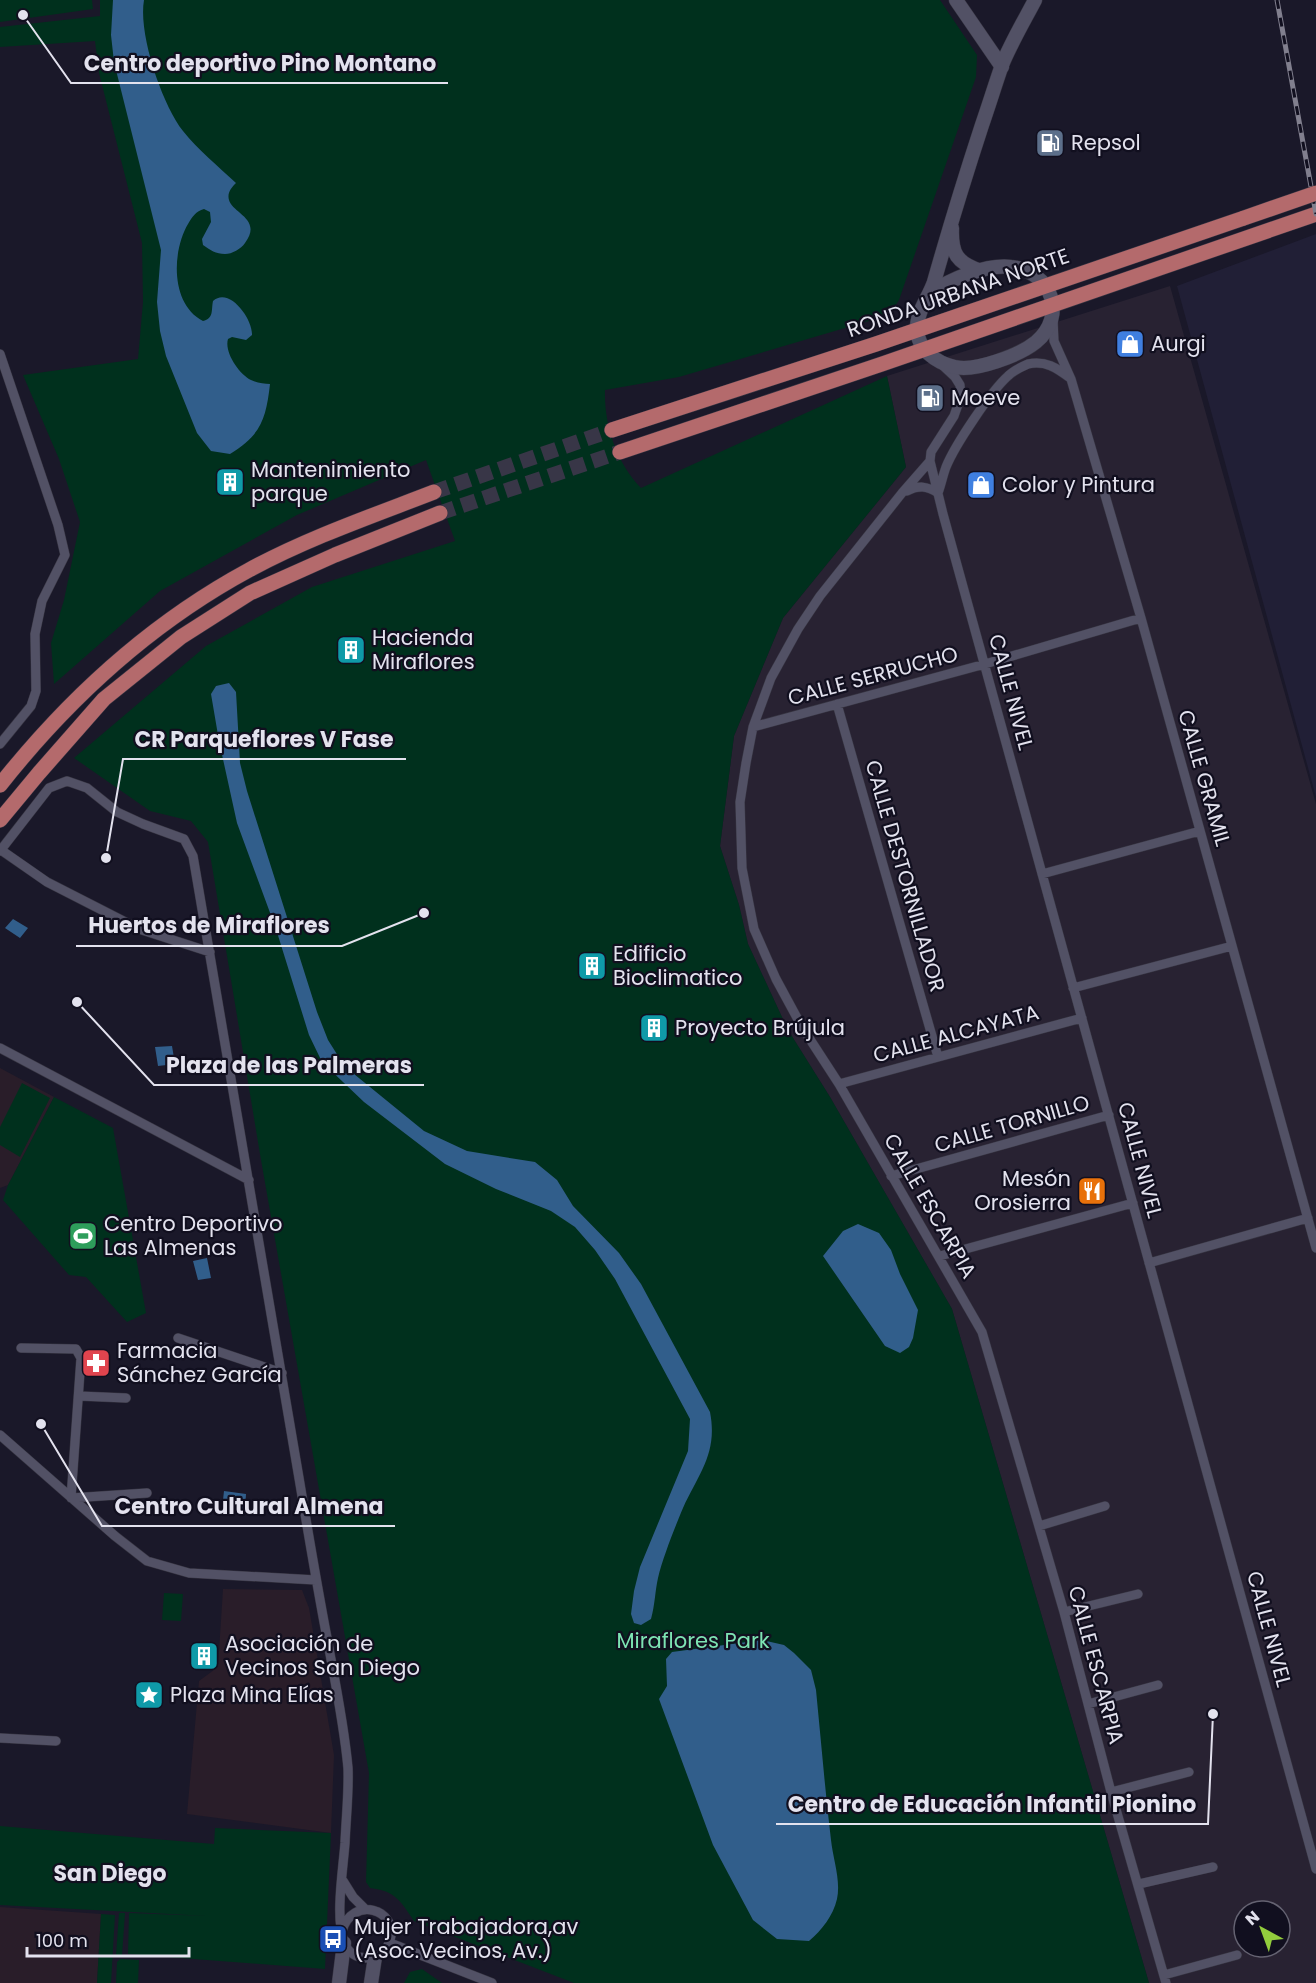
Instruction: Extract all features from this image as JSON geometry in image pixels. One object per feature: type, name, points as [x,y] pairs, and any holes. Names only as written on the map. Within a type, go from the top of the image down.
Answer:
[{"type":"main road","name":"RONDA URBANA NORTE","points":[[612,430],[917,330],[1316,193]]},
{"type":"main road","name":"RONDA URBANA NORTE","points":[[620,452],[924,350],[1316,214]]},
{"type":"main road","points":[[0,785],[52,723],[87,688],[129,650],[169,619],[251,569],[321,536],[434,492]]},
{"type":"main road","points":[[0,820],[104,699],[181,638],[250,593],[335,555],[441,513]]},
{"type":"street","points":[[956,0],[1002,67]]},
{"type":"street","points":[[930,293],[953,279],[981,271],[1013,267],[1034,276],[1046,285],[1054,303],[1053,319],[1046,332],[1034,343],[1000,360],[958,368],[939,363],[924,350],[917,330],[920,312],[930,293],[952,214],[1002,67],[1035,0]]},
{"type":"street","points":[[952,214],[952,238],[955,253],[967,266],[981,271]]},
{"type":"street","name":"CALLE GRAMIL","points":[[1053,319],[1054,341],[1071,379],[1141,618],[1316,1248]]},
{"type":"street","points":[[0,354],[4,378],[58,525],[65,555],[42,601],[39,612],[35,634],[36,691],[31,706],[0,744]]},
{"type":"street","name":"CALLE ESCARPIA","points":[[939,363],[955,377],[960,385],[961,396],[954,416],[931,452],[930,461],[820,596],[798,629],[771,678],[753,727],[740,802],[742,868],[754,929],[776,979],[802,1027],[940,1256],[982,1332],[1064,1612],[1111,1792],[1165,1979]]},
{"type":"street","points":[[902,494],[916,487],[928,487],[938,493],[946,466],[961,440],[1009,375],[1019,368],[1030,364],[1046,364],[1054,366],[1071,379]]},
{"type":"street","name":"CALLE NIVEL","points":[[930,461],[1316,1869]]},
{"type":"street","name":"CALLE SERRUCHO","points":[[753,727],[986,664],[1141,618]]},
{"type":"street","name":"CALLE DESTORNILLADOR","points":[[837,704],[938,1057]]},
{"type":"street","points":[[210,952],[139,929],[47,882],[0,850],[49,788],[67,781],[87,788],[117,812],[184,839],[193,856],[210,952],[282,1373],[316,1580],[343,1725],[348,1771],[343,1881],[339,1903],[343,1937],[339,1983]]},
{"type":"street","points":[[1042,874],[1200,831]]},
{"type":"street","points":[[1073,988],[1232,946]]},
{"type":"street","name":"CALLE ALCAYATA","points":[[838,1084],[1082,1018]]},
{"type":"street","points":[[0,1048],[249,1180]]},
{"type":"street","name":"CALLE TORNILLO","points":[[891,1176],[1109,1115]]},
{"type":"street","points":[[940,1256],[1133,1203]]},
{"type":"street","points":[[1149,1263],[1308,1218]]},
{"type":"street","points":[[178,1338],[282,1373]]},
{"type":"street","points":[[21,1348],[76,1348],[81,1358],[71,1498]]},
{"type":"street","points":[[79,1396],[126,1398]]},
{"type":"street","points":[[0,1435],[147,1561],[189,1573],[316,1580]]},
{"type":"street","points":[[71,1498],[147,1493]]},
{"type":"street","points":[[1039,1526],[1105,1506]]},
{"type":"street","points":[[1064,1612],[1138,1594]]},
{"type":"street","points":[[1088,1704],[1158,1684]]},
{"type":"street","points":[[0,1738],[56,1741]]},
{"type":"street","points":[[1111,1792],[1189,1772]]},
{"type":"street","points":[[1139,1884],[1213,1867]]},
{"type":"street","points":[[343,1881],[353,1897],[365,1909]]},
{"type":"street","points":[[365,1909],[377,1911],[388,1922],[391,1932],[390,1943],[384,1952],[366,1959],[349,1951],[343,1937],[350,1916],[365,1909]]},
{"type":"street","points":[[390,1943],[492,1983]]},
{"type":"street","points":[[371,1983],[375,1957]]},
{"type":"street","points":[[1165,1979],[1232,1957]]},
{"type":"shaded area","points":[[1316,234],[1316,797],[1177,286]]},
{"type":"shaded area","points":[[1170,286],[1316,804],[1316,1983],[1149,1983],[952,1309],[830,1097],[788,1030],[748,944],[739,905],[720,846],[734,736],[783,618],[906,467],[887,376]]},
{"type":"shaded area","points":[[0,1068],[54,1097],[8,1185],[0,1188]]},
{"type":"shaded area","points":[[223,1589],[302,1590],[309,1608],[334,1755],[331,1833],[187,1814],[199,1681],[218,1667]]},
{"type":"shaded area","points":[[0,1907],[101,1914],[97,1983],[0,1983]]},
{"type":"green space","points":[[0,0],[92,0],[93,9],[0,22]]},
{"type":"green space","name":"Miraflores Park","points":[[100,0],[940,0],[977,55],[976,77],[899,300],[889,315],[679,377],[605,390],[605,403],[609,430],[618,455],[641,488],[887,376],[906,467],[783,618],[734,736],[720,846],[739,905],[748,944],[788,1030],[830,1097],[952,1309],[1149,1983],[574,1983],[414,1921],[392,1894],[370,1888],[366,1882],[369,1773],[261,1160],[208,842],[191,821],[150,811],[74,758],[206,646],[312,587],[455,541],[426,460],[297,515],[160,591],[54,684],[51,643],[64,600],[80,522],[59,459],[23,375],[138,359],[143,302],[142,243],[99,73],[95,41],[0,47],[0,27],[100,16]]},
{"type":"green space","points":[[22,1083],[50,1098],[20,1157],[0,1145],[0,1127]]},
{"type":"green space","name":"Centro Deportivo Las Almenas","points":[[54,1097],[113,1128],[146,1313],[127,1322],[86,1277],[69,1275],[3,1200],[8,1185]]},
{"type":"green space","points":[[164,1593],[183,1594],[181,1621],[162,1620]]},
{"type":"green space","points":[[0,1826],[214,1844],[215,1828],[331,1833],[325,1969],[128,1954],[129,1913],[207,1916],[0,1905]]},
{"type":"green space","points":[[119,1913],[125,1913],[122,1956],[116,1955]]},
{"type":"green space","points":[[101,1914],[115,1915],[111,1983],[97,1983]]},
{"type":"green space","points":[[120,1959],[139,1960],[138,1983],[116,1983],[117,1962]]},
{"type":"green space","points":[[422,1969],[442,1983],[404,1983],[410,1972]]},
{"type":"water","points":[[113,0],[144,0],[143,14],[148,49],[167,104],[189,138],[236,183],[230,191],[229,200],[231,205],[249,222],[251,228],[250,235],[239,249],[228,254],[216,252],[203,245],[202,239],[211,222],[210,212],[201,210],[188,224],[179,248],[177,262],[177,276],[184,302],[192,313],[203,321],[209,318],[213,301],[219,297],[233,301],[239,306],[249,321],[252,335],[246,340],[232,337],[228,339],[230,356],[246,377],[256,382],[270,384],[264,417],[260,425],[249,440],[230,454],[211,451],[197,433],[166,356],[160,331],[157,302],[161,250],[114,62],[111,35]]},
{"type":"water","points":[[229,683],[236,692],[240,763],[247,791],[317,1012],[328,1040],[340,1059],[354,1074],[424,1131],[467,1151],[535,1162],[557,1180],[573,1206],[619,1253],[641,1284],[710,1412],[711,1439],[706,1462],[683,1508],[666,1552],[658,1578],[651,1619],[641,1625],[634,1623],[631,1614],[634,1591],[640,1567],[688,1451],[690,1419],[615,1279],[595,1250],[575,1227],[551,1211],[496,1189],[445,1164],[364,1102],[322,1062],[309,1035],[276,929],[237,823],[211,694],[216,686]]},
{"type":"water","points":[[13,919],[28,928],[20,938],[5,928]]},
{"type":"water","points":[[172,1046],[175,1064],[158,1066],[155,1047]]},
{"type":"water","points":[[858,1224],[879,1233],[891,1250],[918,1310],[913,1338],[909,1347],[900,1353],[885,1346],[823,1256],[843,1231]]},
{"type":"water","points":[[207,1258],[211,1278],[198,1280],[193,1261]]},
{"type":"water","points":[[224,1491],[246,1494],[245,1510],[222,1509]]},
{"type":"water","points":[[762,1640],[784,1645],[794,1653],[811,1670],[816,1690],[838,1892],[830,1917],[809,1941],[777,1939],[753,1920],[713,1845],[659,1699],[667,1686],[666,1659],[672,1652]]},
{"type":"tunnel","points":[[434,492],[612,430]]},
{"type":"tunnel","points":[[440,513],[620,452]]},
{"type":"railway","points":[[1277,0],[1316,214]]},
{"type":"place","name":"Centro deportivo Pino Montano","points":[[23,15]]},
{"type":"place","name":"Repsol","points":[[1050,143]]},
{"type":"place","name":"Aurgi","points":[[1130,344]]},
{"type":"place","name":"Moeve","points":[[930,398]]},
{"type":"place","name":"Mantenimiento parque","points":[[230,482]]},
{"type":"place","name":"Color y Pintura","points":[[981,485]]},
{"type":"place","name":"Hacienda Miraflores","points":[[351,650]]},
{"type":"place","name":"CR Parqueflores V Fase","points":[[106,858]]},
{"type":"place","name":"Huertos de Miraflores","points":[[424,913]]},
{"type":"place","name":"Edificio Bioclimatico","points":[[592,966]]},
{"type":"place","name":"Plaza de las Palmeras","points":[[77,1002]]},
{"type":"place","name":"Proyecto Brújula","points":[[654,1028]]},
{"type":"place","name":"Mesón Orosierra","points":[[1092,1191]]},
{"type":"place","name":"Centro Deportivo Las Almenas","points":[[83,1236]]},
{"type":"place","name":"Farmacia Sánchez García","points":[[96,1363]]},
{"type":"place","name":"Centro Cultural Almena","points":[[41,1424]]},
{"type":"place","name":"Asociación de Vecinos San Diego","points":[[204,1656]]},
{"type":"place","name":"Plaza Mina Elías","points":[[149,1695]]},
{"type":"place","name":"Centro de Educación Infantil Pionino","points":[[1213,1714]]},
{"type":"place","name":"Mujer Trabajadora,av (Asoc.Vecinos, Av.)","points":[[333,1939]]},
{"type":"district","name":"San Diego","points":[[110,1873]]}]
